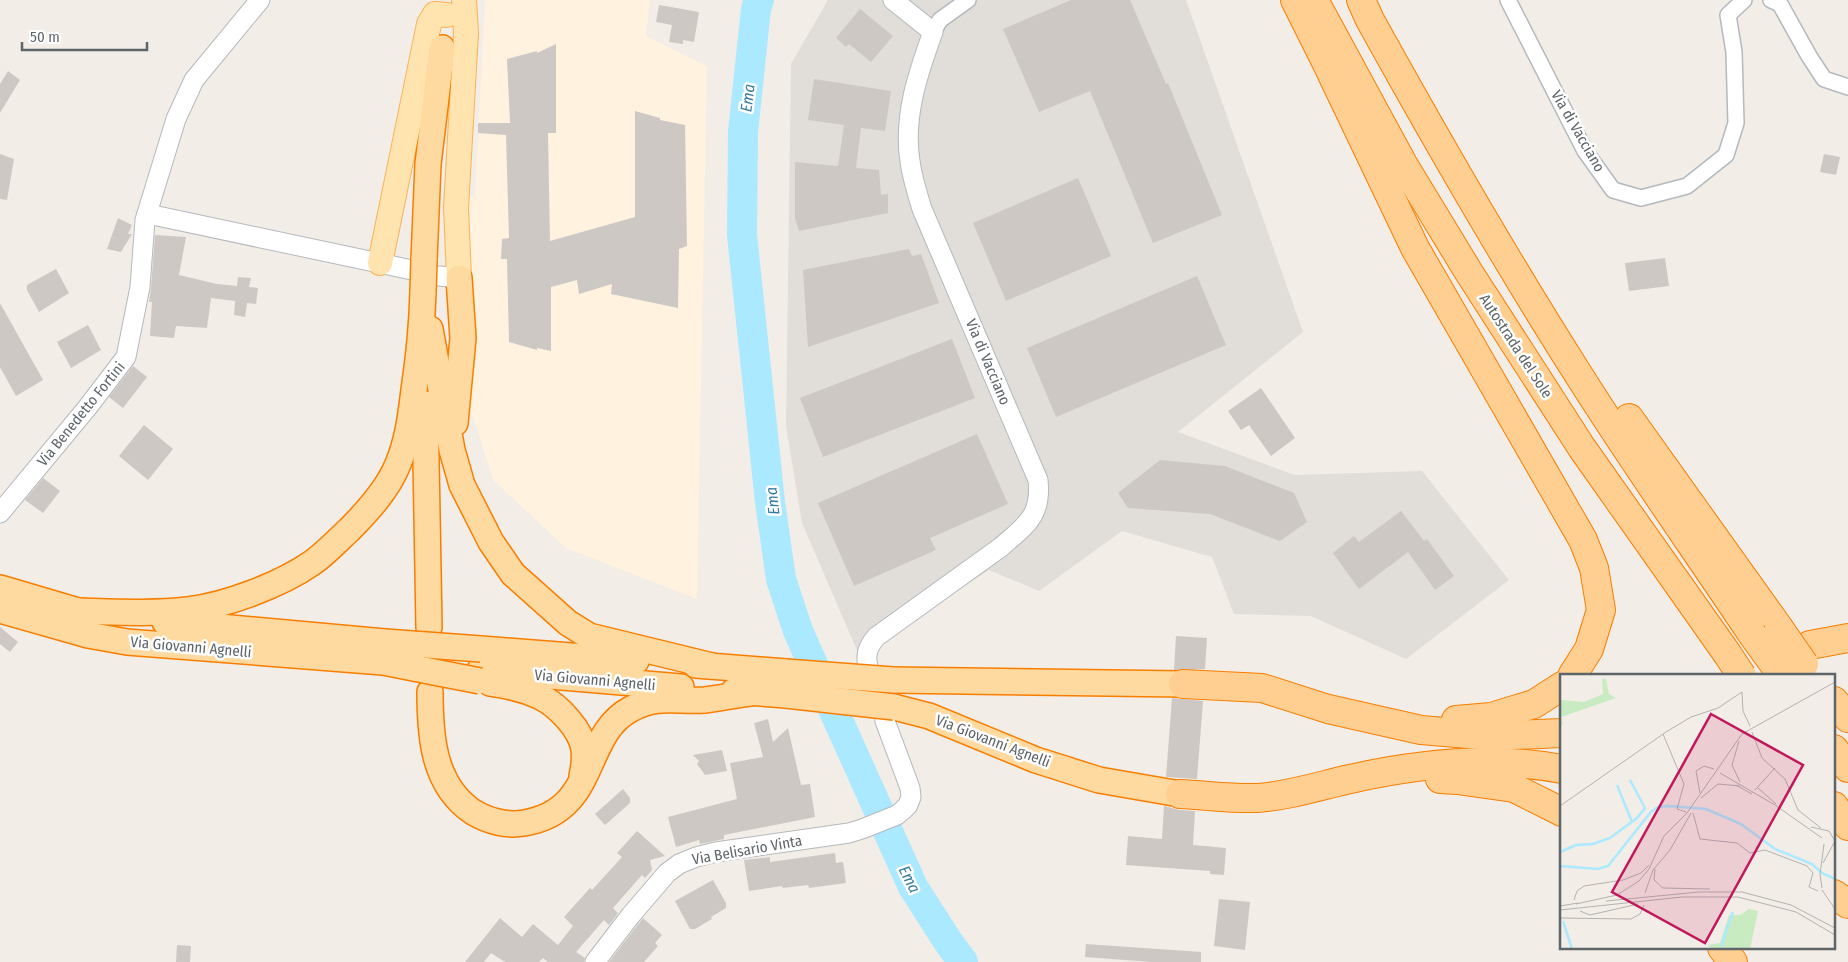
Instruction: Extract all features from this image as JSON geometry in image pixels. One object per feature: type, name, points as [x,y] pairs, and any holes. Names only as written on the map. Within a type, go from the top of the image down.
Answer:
[{"type":"highway","points":[[1295,0],[1415,248],[1584,540],[1594,568],[1601,610],[1589,649],[1573,674]]},
{"type":"highway","name":"Autostrada del Sole","points":[[1314,0],[1403,164],[1468,271],[1582,448],[1741,674]]},
{"type":"highway","points":[[1361,0],[1370,20],[1449,162],[1581,378],[1752,634],[1798,667]]},
{"type":"highway","points":[[442,48],[428,164],[431,275],[452,450],[462,485],[491,542],[513,574],[568,624],[589,636],[712,666]]},
{"type":"highway","points":[[431,275],[462,312],[463,338],[452,450]]},
{"type":"highway","points":[[78,611],[142,613],[190,610],[228,601],[270,586],[312,563],[364,515],[382,493],[398,465],[408,435],[431,275]]},
{"type":"highway","points":[[422,334],[425,396],[429,627]]},
{"type":"highway","points":[[1581,378],[1621,407],[1779,628],[1798,667]]},
{"type":"highway","name":"Via Giovanni Agnelli","points":[[0,588],[78,611],[384,652]]},
{"type":"highway","name":"Via Giovanni Agnelli","points":[[0,610],[88,635],[127,642],[384,652]]},
{"type":"highway","points":[[1798,667],[1848,638]]},
{"type":"highway","points":[[384,652],[480,667],[500,684],[542,698],[565,716],[580,736],[584,749],[581,784]]},
{"type":"highway","name":"Via Giovanni Agnelli","points":[[480,667],[712,666],[786,683],[890,714],[929,716],[1036,760],[1099,780],[1180,794]]},
{"type":"highway","name":"Via Giovanni Agnelli","points":[[480,667],[750,693],[786,683],[893,680],[1183,684]]},
{"type":"highway","points":[[1183,684],[1262,688],[1328,708],[1421,730],[1492,736],[1560,733]]},
{"type":"highway","points":[[1384,721],[1471,720],[1491,717],[1534,704],[1560,687]]},
{"type":"highway","points":[[430,692],[430,727],[435,755],[446,781],[456,797],[476,814],[487,819],[510,824],[534,822],[556,812],[573,796],[581,784],[608,729],[630,709],[665,698],[704,700],[750,693]]},
{"type":"highway","points":[[1836,703],[1848,718]]},
{"type":"highway","points":[[1836,752],[1848,768]]},
{"type":"highway","points":[[1180,794],[1256,798],[1287,794],[1351,778],[1438,764],[1534,764],[1560,769]]},
{"type":"highway","points":[[1351,778],[1457,780],[1514,788],[1560,811]]},
{"type":"highway","points":[[1836,809],[1848,826]]},
{"type":"highway","points":[[1836,895],[1848,904]]},
{"type":"highway","points":[[1724,950],[1733,962]]},
{"type":"main road","points":[[442,48],[453,5]]},
{"type":"main road","points":[[431,275],[458,240],[456,208],[466,33],[453,5]]},
{"type":"main road","points":[[380,263],[429,24],[435,14],[453,5]]},
{"type":"street","name":"Via Benedetto Fortini","points":[[0,513],[87,408],[126,357],[140,287],[148,214],[176,119],[194,80],[260,0]]},
{"type":"street","points":[[893,0],[932,32]]},
{"type":"street","name":"Via di Vacciano","points":[[868,667],[866,654],[876,637],[1001,547],[1028,522],[1039,502],[1038,480],[926,218],[914,182],[909,159],[908,132],[917,79],[932,32],[940,20],[968,0]]},
{"type":"street","name":"Via di Vacciano","points":[[1508,0],[1585,151],[1613,190],[1641,198],[1687,186],[1726,155],[1736,123],[1734,52],[1728,15],[1744,0]]},
{"type":"street","points":[[1772,0],[1780,4],[1824,79],[1848,87]]},
{"type":"street","points":[[148,214],[431,275]]},
{"type":"street","name":"Via Belisario Vinta","points":[[595,962],[631,915],[667,873],[688,860],[716,852],[849,833],[891,818],[908,805],[911,797],[909,783],[890,714]]},
{"type":"shaded area","points":[[485,0],[650,0],[646,36],[707,66],[697,599],[566,548],[493,480],[468,400],[452,206],[475,195]]},
{"type":"shaded area","points":[[828,0],[1186,0],[1303,332],[1178,432],[1294,475],[1422,471],[1509,580],[1406,659],[1311,616],[1234,614],[1212,557],[1122,531],[1039,591],[989,570],[859,655],[802,523],[786,426],[791,64]]},
{"type":"building","points":[[1071,0],[1130,0],[1166,84],[1168,83],[1222,215],[1153,243],[1090,91],[1039,112],[1003,29]]},
{"type":"building","points":[[659,5],[699,12],[694,42],[683,40],[683,44],[669,42],[672,25],[656,22]]},
{"type":"building","points":[[860,9],[893,36],[871,62],[849,44],[846,47],[836,38]]},
{"type":"building","points":[[556,44],[556,133],[548,133],[550,241],[635,217],[635,111],[660,118],[660,120],[685,125],[687,246],[679,249],[678,308],[611,294],[612,284],[579,294],[577,280],[551,287],[551,351],[537,348],[537,350],[509,342],[507,259],[501,259],[502,239],[509,238],[506,135],[478,133],[478,123],[510,123],[507,59],[537,51],[537,53]]},
{"type":"building","points":[[8,71],[20,80],[0,113],[0,84]]},
{"type":"building","points":[[814,79],[891,91],[885,131],[861,128],[856,168],[879,170],[881,195],[888,194],[888,213],[799,231],[795,218],[795,162],[838,166],[844,125],[808,120]]},
{"type":"building","points":[[0,154],[14,159],[7,200],[0,199]]},
{"type":"building","points":[[1824,154],[1840,157],[1836,175],[1820,172]]},
{"type":"building","points":[[1078,178],[1111,256],[1006,301],[973,223]]},
{"type":"building","points":[[118,218],[132,225],[128,234],[132,234],[121,252],[107,249]]},
{"type":"building","points":[[155,235],[186,237],[179,275],[217,284],[237,286],[238,277],[251,278],[249,287],[258,288],[256,304],[247,303],[245,317],[234,315],[235,301],[211,298],[207,328],[176,326],[174,338],[150,336],[152,302],[149,302]]},
{"type":"building","points":[[909,249],[912,256],[921,254],[939,303],[808,347],[803,270]]},
{"type":"building","points":[[1665,258],[1669,286],[1629,291],[1625,263]]},
{"type":"building","points":[[56,269],[69,293],[39,312],[27,290],[27,285]]},
{"type":"building","points":[[1197,276],[1226,345],[1056,417],[1027,348]]},
{"type":"building","points":[[0,303],[43,380],[16,396],[0,367]]},
{"type":"building","points":[[88,325],[101,350],[71,368],[57,342]]},
{"type":"building","points":[[952,339],[975,398],[823,457],[800,398]]},
{"type":"building","points":[[133,366],[147,377],[123,408],[109,397]]},
{"type":"building","points":[[1261,388],[1295,438],[1271,456],[1249,425],[1241,430],[1228,411]]},
{"type":"building","points":[[144,425],[173,449],[148,480],[119,456]]},
{"type":"building","points":[[977,434],[1008,504],[930,538],[936,550],[854,586],[818,503]]},
{"type":"building","points":[[1160,460],[1225,466],[1294,493],[1307,522],[1280,541],[1210,514],[1128,508],[1118,493]]},
{"type":"building","points":[[43,478],[60,491],[43,513],[25,500]]},
{"type":"building","points":[[1401,511],[1424,541],[1427,539],[1454,576],[1435,590],[1408,552],[1359,589],[1333,553],[1354,536],[1359,542]]},
{"type":"building","points":[[0,627],[18,642],[10,652],[0,644]]},
{"type":"building","points":[[1176,636],[1207,638],[1205,669],[1174,670]]},
{"type":"building","points":[[1172,698],[1203,701],[1197,779],[1166,777]]},
{"type":"building","points":[[768,719],[773,742],[788,728],[801,785],[810,784],[815,817],[724,835],[724,839],[700,844],[699,840],[676,847],[668,817],[737,799],[730,763],[763,757],[754,723]]},
{"type":"building","points":[[722,750],[727,771],[705,775],[697,764],[699,761],[693,755]]},
{"type":"building","points":[[623,789],[630,798],[630,803],[605,825],[595,814]]},
{"type":"building","points":[[1164,806],[1179,810],[1195,811],[1193,845],[1226,848],[1224,875],[1210,874],[1210,871],[1126,865],[1128,836],[1162,839]]},
{"type":"building","points":[[637,831],[665,856],[650,860],[652,870],[645,878],[642,875],[613,908],[618,913],[609,925],[604,920],[576,952],[585,958],[584,962],[548,962],[543,958],[539,962],[505,962],[491,953],[484,962],[465,962],[500,918],[522,937],[533,924],[558,945],[573,926],[564,917],[622,857],[617,853]]},
{"type":"building","points":[[835,853],[836,863],[843,862],[846,883],[809,888],[808,885],[783,888],[782,886],[749,891],[744,860],[770,857],[770,862]]},
{"type":"building","points":[[713,880],[726,903],[726,908],[695,929],[690,929],[675,901]]},
{"type":"building","points":[[1219,899],[1250,902],[1245,950],[1214,946]]},
{"type":"building","points":[[643,918],[662,935],[655,943],[658,946],[644,962],[609,962]]},
{"type":"building","points":[[1086,944],[1201,952],[1201,962],[1151,962],[1085,957]]},
{"type":"building","points":[[177,945],[191,946],[190,962],[176,962]]},
{"type":"waterway","name":"Ema","points":[[759,0],[756,9],[743,132],[742,235],[770,502],[781,579],[798,631],[913,887],[963,962]]}]
